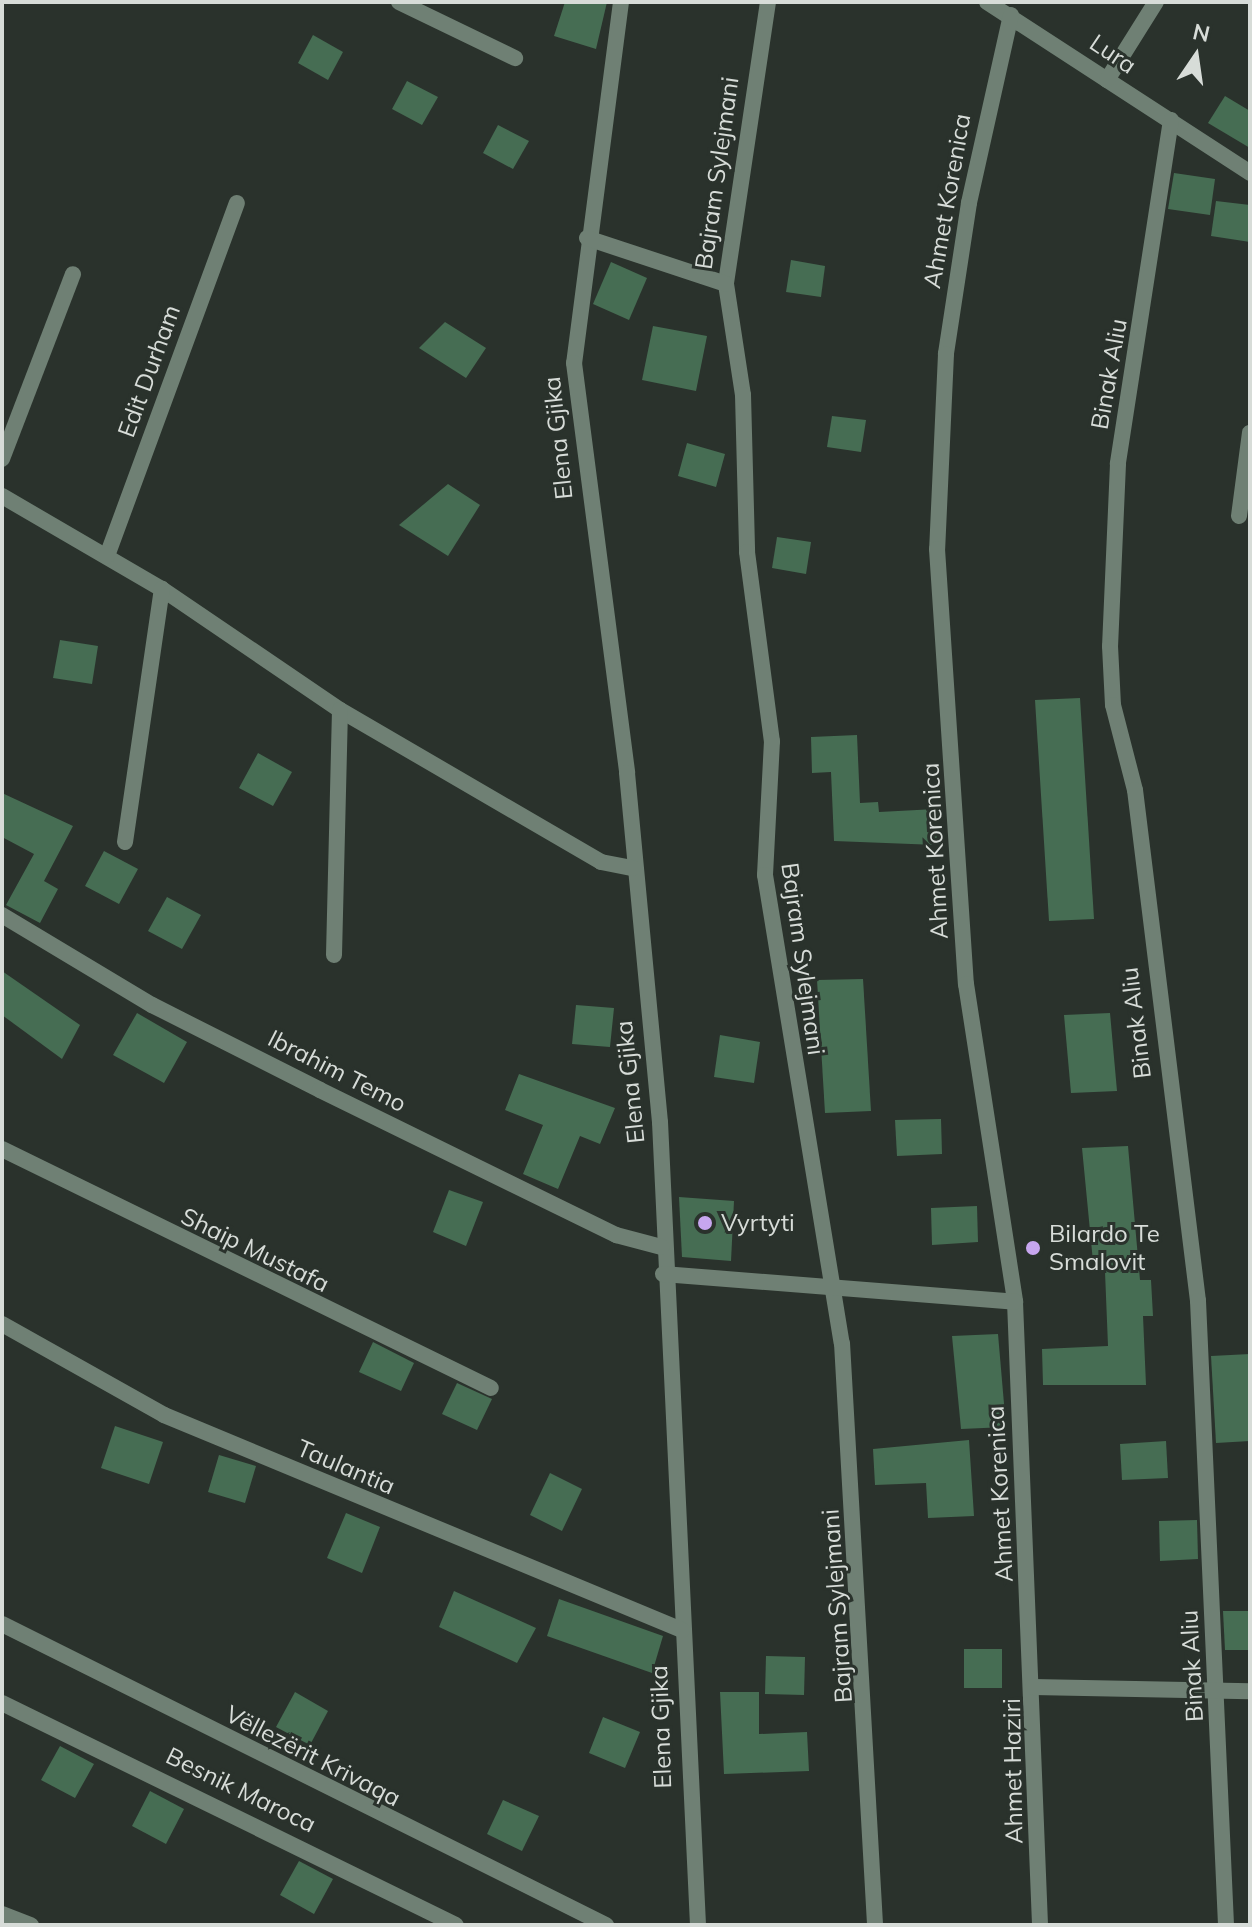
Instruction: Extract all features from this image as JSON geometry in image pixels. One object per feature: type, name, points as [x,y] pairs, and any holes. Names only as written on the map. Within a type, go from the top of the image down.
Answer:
[{"type":"street","points":[[399,2],[515,58]]},
{"type":"street","name":"Elena Gjika","points":[[621,2],[587,238],[574,363],[627,773],[632,868],[660,1122],[661,1247],[698,1925]]},
{"type":"street","name":"Bajram Sylejmani","points":[[768,2],[726,284],[743,395],[747,552],[772,741],[765,875],[832,1288],[858,1541],[875,1925]]},
{"type":"street","name":"Lura","points":[[987,2],[1250,173]]},
{"type":"street","points":[[1107,80],[1156,2]]},
{"type":"street","name":"Ahmet Korenica","points":[[1011,15],[969,203],[946,354],[937,549],[966,984],[1015,1302],[1033,1687]]},
{"type":"street","name":"Binak Aliu","points":[[1171,120],[1118,464],[1110,646],[1113,705],[1135,790],[1198,1301],[1226,1925]]},
{"type":"street","name":"Edit Durham","points":[[107,556],[237,203]]},
{"type":"street","points":[[587,238],[726,284]]},
{"type":"street","points":[[2,459],[73,274]]},
{"type":"street","points":[[1239,516],[1250,433]]},
{"type":"street","points":[[2,496],[162,589],[340,710],[601,862],[632,868]]},
{"type":"street","points":[[125,842],[162,589]]},
{"type":"street","points":[[334,955],[340,710]]},
{"type":"street","name":"Ibrahim Temo","points":[[2,915],[152,1005],[320,1090],[616,1235],[661,1247]]},
{"type":"street","name":"Shaip Mustafa","points":[[2,1149],[491,1388]]},
{"type":"street","points":[[663,1274],[1015,1302]]},
{"type":"street","name":"Taulantia","points":[[2,1324],[164,1415],[682,1630]]},
{"type":"street","name":"Vëllezërit Krivaqa","points":[[2,1624],[606,1925]]},
{"type":"street","name":"Ahmet Haziri","points":[[1040,1925],[1033,1687],[1250,1691]]},
{"type":"street","name":"Besnik Maroca","points":[[2,1703],[456,1925]]},
{"type":"street","points":[[2,1914],[31,1925]]},
{"type":"building","points":[[565,2],[607,2],[596,49],[554,36]]},
{"type":"building","points":[[313,35],[343,52],[328,80],[298,63]]},
{"type":"building","points":[[407,81],[438,97],[422,125],[392,109]]},
{"type":"building","points":[[1225,96],[1250,111],[1250,148],[1208,123]]},
{"type":"building","points":[[498,125],[529,141],[513,169],[483,153]]},
{"type":"building","points":[[1174,173],[1215,179],[1210,215],[1168,209]]},
{"type":"building","points":[[1216,201],[1250,205],[1250,242],[1211,236]]},
{"type":"building","points":[[791,260],[825,266],[821,297],[786,292]]},
{"type":"building","points":[[611,262],[647,278],[629,320],[593,304]]},
{"type":"building","points":[[445,322],[486,348],[466,378],[419,348]]},
{"type":"building","points":[[653,326],[707,336],[696,391],[642,380]]},
{"type":"building","points":[[832,416],[866,420],[861,452],[827,447]]},
{"type":"building","points":[[687,443],[725,454],[716,487],[678,476]]},
{"type":"building","points":[[448,484],[480,505],[448,556],[399,525]]},
{"type":"building","points":[[777,537],[811,542],[806,574],[772,568]]},
{"type":"building","points":[[60,640],[98,646],[92,684],[53,678]]},
{"type":"building","points":[[1080,698],[1094,919],[1049,921],[1035,700]]},
{"type":"building","points":[[857,735],[860,803],[878,802],[879,812],[936,809],[937,845],[834,841],[831,772],[812,773],[811,737]]},
{"type":"building","points":[[258,753],[292,772],[273,806],[239,788]]},
{"type":"building","points":[[2,793],[73,826],[44,881],[58,889],[40,923],[6,905],[34,854],[2,837]]},
{"type":"building","points":[[104,851],[138,869],[119,904],[85,886]]},
{"type":"building","points":[[167,897],[201,915],[182,949],[148,931]]},
{"type":"building","points":[[2,971],[80,1025],[62,1059],[2,1015]]},
{"type":"building","points":[[863,979],[871,1111],[825,1113],[817,980]]},
{"type":"building","points":[[576,1005],[614,1008],[610,1047],[572,1044]]},
{"type":"building","points":[[137,1013],[187,1042],[164,1083],[113,1055]]},
{"type":"building","points":[[1110,1013],[1117,1091],[1071,1093],[1064,1015]]},
{"type":"building","points":[[720,1035],[760,1042],[754,1083],[714,1077]]},
{"type":"building","points":[[519,1074],[615,1108],[600,1144],[580,1136],[558,1189],[523,1174],[543,1125],[505,1110]]},
{"type":"building","points":[[941,1119],[942,1154],[897,1156],[895,1120]]},
{"type":"building","points":[[1128,1146],[1140,1280],[1151,1280],[1153,1316],[1143,1316],[1146,1385],[1043,1385],[1042,1349],[1108,1346],[1105,1272],[1094,1272],[1082,1148]]},
{"type":"building","points":[[449,1190],[483,1202],[466,1246],[433,1232]]},
{"type":"building","name":"Vyrtyti","points":[[679,1197],[734,1201],[731,1261],[682,1257]]},
{"type":"building","points":[[977,1206],[978,1242],[932,1245],[931,1208]]},
{"type":"building","points":[[998,1334],[1006,1427],[961,1429],[952,1336]]},
{"type":"building","points":[[373,1342],[414,1363],[401,1391],[359,1372]]},
{"type":"building","points":[[1250,1354],[1250,1441],[1216,1443],[1211,1356]]},
{"type":"building","points":[[457,1383],[492,1399],[477,1430],[442,1414]]},
{"type":"building","points":[[115,1426],[163,1442],[149,1484],[101,1468]]},
{"type":"building","points":[[969,1440],[974,1516],[928,1518],[926,1483],[875,1485],[873,1449]]},
{"type":"building","points":[[1166,1441],[1168,1478],[1122,1480],[1120,1444]]},
{"type":"building","points":[[219,1455],[256,1466],[245,1503],[208,1492]]},
{"type":"building","points":[[550,1473],[582,1489],[562,1531],[530,1515]]},
{"type":"building","points":[[346,1513],[380,1527],[362,1573],[327,1558]]},
{"type":"building","points":[[1197,1520],[1198,1559],[1160,1561],[1159,1521]]},
{"type":"building","points":[[454,1591],[536,1628],[517,1663],[439,1627]]},
{"type":"building","points":[[559,1599],[663,1636],[652,1673],[547,1636]]},
{"type":"building","points":[[1223,1611],[1250,1611],[1250,1650],[1225,1650]]},
{"type":"building","points":[[964,1649],[1002,1649],[1002,1688],[964,1688]]},
{"type":"building","points":[[766,1656],[805,1657],[804,1695],[765,1694]]},
{"type":"building","points":[[295,1692],[328,1711],[310,1745],[276,1727]]},
{"type":"building","points":[[720,1692],[759,1692],[759,1734],[807,1732],[809,1771],[724,1774]]},
{"type":"building","points":[[603,1717],[640,1732],[625,1768],[589,1753]]},
{"type":"building","points":[[60,1746],[94,1764],[75,1798],[41,1780]]},
{"type":"building","points":[[150,1791],[184,1809],[166,1844],[132,1826]]},
{"type":"building","points":[[503,1800],[539,1816],[522,1851],[487,1834]]},
{"type":"building","points":[[299,1861],[333,1879],[314,1914],[280,1895]]},
{"type":"place","name":"Vyrtyti","points":[[705,1223]]},
{"type":"place","name":"Bilardo Te Smalovit","points":[[1033,1248]]}]
